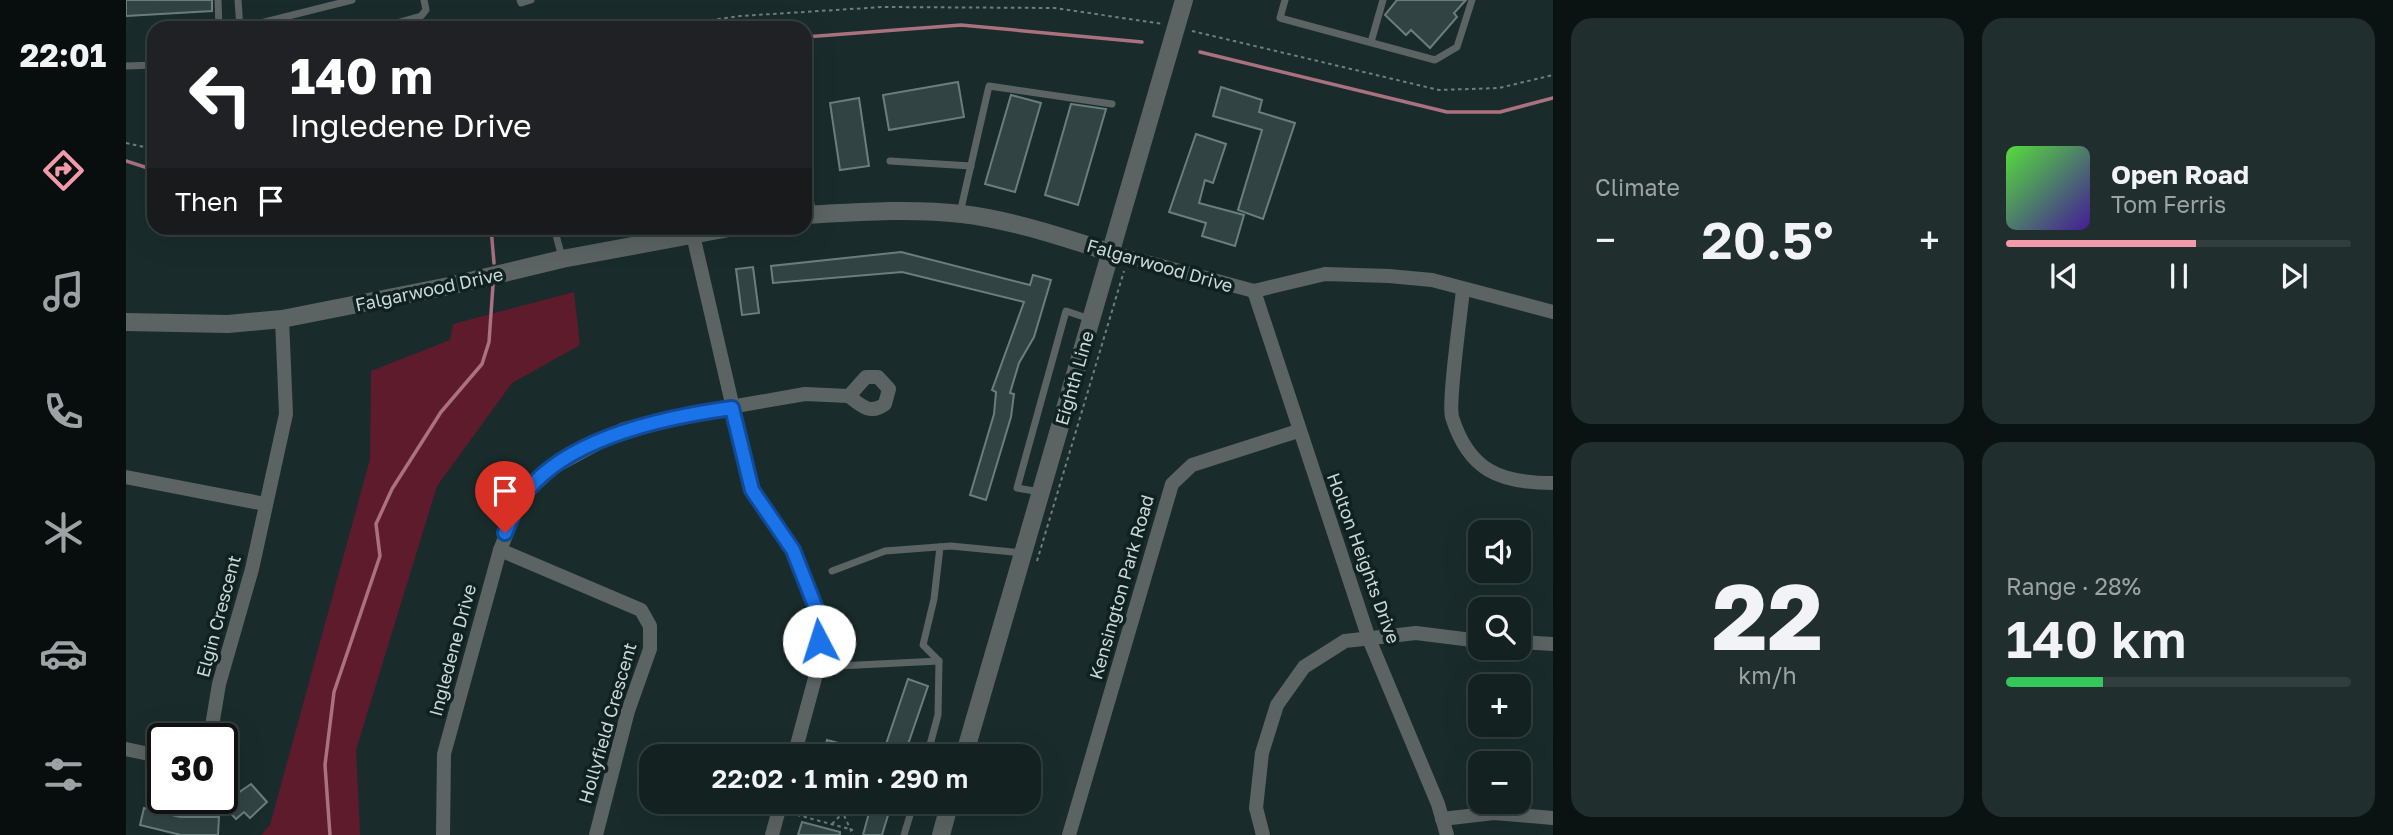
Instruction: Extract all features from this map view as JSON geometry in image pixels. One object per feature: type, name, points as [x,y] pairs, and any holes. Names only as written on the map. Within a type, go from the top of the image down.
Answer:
[{"type":"street","name":"Eighth Line","points":[[967,744],[1184,0]]},
{"type":"street","name":"Falgarwood Drive","points":[[812,215],[896,211],[960,214],[1062,237],[1254,291],[1325,274],[1432,280],[1553,312]]},
{"type":"street","name":"Falgarwood Drive","points":[[126,322],[228,324],[282,319],[449,286],[678,235]]},
{"type":"street","points":[[693,235],[752,490],[793,550],[819,616],[818,667],[797,744]]},
{"type":"street","points":[[1463,289],[1451,415],[1475,464],[1517,483],[1553,483]]},
{"type":"street","name":"Holton Heights Drive","points":[[1254,291],[1298,431],[1369,639],[1379,657],[1447,835]]},
{"type":"street","name":"Elgin Crescent","points":[[212,723],[219,684],[252,569],[286,414],[282,319]]},
{"type":"street","name":"Ingledene Drive","points":[[443,835],[444,754],[500,550],[521,498],[554,467],[624,429],[679,415],[805,394],[849,396]]},
{"type":"street","name":"Kensington Park Road","points":[[1069,835],[1172,484],[1192,465],[1298,431]]},
{"type":"street","points":[[126,477],[265,504]]},
{"type":"street","name":"Hollyfield Crescent","points":[[500,550],[641,610],[650,626],[650,649],[628,711],[596,835]]},
{"type":"street","points":[[1262,835],[1256,808],[1262,753],[1277,705],[1304,667],[1345,641],[1416,633],[1468,640]]},
{"type":"street","points":[[1531,643],[1553,644]]},
{"type":"street","points":[[126,749],[147,754]]},
{"type":"street","points":[[1442,819],[1494,813],[1553,818]]},
{"type":"street","points":[[772,835],[778,814]]},
{"type":"street","points":[[941,835],[947,814]]},
{"type":"lane","points":[[218,0],[219,21]]},
{"type":"lane","points":[[238,0],[240,21]]},
{"type":"lane","points":[[268,21],[352,0]]},
{"type":"lane","points":[[404,21],[421,16],[426,10],[424,0]]},
{"type":"lane","points":[[520,0],[521,3],[531,0]]},
{"type":"lane","points":[[1285,0],[1280,18],[1435,60],[1457,47],[1472,0]]},
{"type":"lane","points":[[1371,42],[1383,0]]},
{"type":"lane","points":[[126,66],[147,65]]},
{"type":"lane","points":[[960,214],[989,86],[1112,104]]},
{"type":"lane","points":[[890,161],[971,166]]},
{"type":"lane","points":[[556,235],[562,259]]},
{"type":"lane","points":[[1041,492],[1017,488],[1066,311],[1090,320]]},
{"type":"lane","points":[[832,571],[885,551],[940,547],[1023,553]]},
{"type":"lane","points":[[930,744],[938,715],[939,661],[923,645],[934,600],[940,547]]},
{"type":"lane","points":[[818,667],[939,661]]},
{"type":"lane","points":[[904,835],[910,814]]},
{"type":"path","points":[[705,21],[740,16],[883,7],[1055,8],[1176,26],[1306,61],[1439,90],[1499,89],[1553,75]]},
{"type":"path","points":[[126,143],[147,148]]},
{"type":"path","points":[[803,814],[853,830]]},
{"type":"path","points":[[832,824],[842,814]]},
{"type":"path","points":[[844,814],[853,835]]},
{"type":"shaded area","points":[[574,292],[580,345],[512,383],[437,486],[356,750],[360,835],[261,835],[270,825],[370,459],[371,371],[450,340],[453,324]]},
{"type":"building","points":[[126,0],[212,0],[212,11],[126,16]]},
{"type":"building","points":[[1397,0],[1466,0],[1454,13],[1457,17],[1430,48],[1411,30],[1406,35],[1385,15]]},
{"type":"building","points":[[958,82],[964,117],[889,130],[883,95]]},
{"type":"building","points":[[1221,87],[1262,100],[1259,112],[1295,123],[1263,219],[1238,210],[1262,130],[1213,116]]},
{"type":"building","points":[[1011,95],[1041,103],[1015,192],[985,184]]},
{"type":"building","points":[[859,98],[869,166],[840,170],[830,103]]},
{"type":"building","points":[[1071,104],[1106,109],[1078,205],[1045,195]]},
{"type":"building","points":[[1196,134],[1226,144],[1213,183],[1205,180],[1199,203],[1244,215],[1235,246],[1202,236],[1206,223],[1169,212]]},
{"type":"building","points":[[901,252],[1030,285],[1033,275],[1051,280],[1034,337],[1019,363],[1010,393],[1014,394],[1011,417],[986,500],[970,495],[994,414],[996,392],[992,390],[1024,302],[902,272],[773,283],[771,266]]},
{"type":"building","points":[[753,267],[759,313],[742,315],[736,269]]},
{"type":"building","points":[[908,679],[928,686],[908,744],[886,744]]},
{"type":"building","points":[[827,740],[842,744],[826,744]]},
{"type":"building","points":[[251,784],[267,802],[250,818],[244,812],[236,819],[231,814],[238,814],[238,793]]},
{"type":"building","points":[[144,808],[147,809],[147,814],[219,817],[218,835],[181,835],[140,825]]},
{"type":"building","points":[[869,814],[888,814],[882,835],[863,835]]},
{"type":"building","points":[[802,822],[840,832],[840,835],[798,835]]},
{"type":"waterway","points":[[812,36],[961,25],[1142,42]]},
{"type":"waterway","points":[[1200,52],[1447,112],[1500,112],[1553,98]]},
{"type":"waterway","points":[[126,161],[147,168]]},
{"type":"waterway","points":[[492,235],[494,263]]},
{"type":"waterway","points":[[330,835],[325,765],[334,692],[380,556],[376,524],[392,489],[441,412],[482,364],[489,342],[493,285]]},
{"type":"route","points":[[505,533],[521,498],[554,467],[583,450],[624,429],[679,415],[732,408],[752,490],[793,550],[819,616],[819,641]]}]
